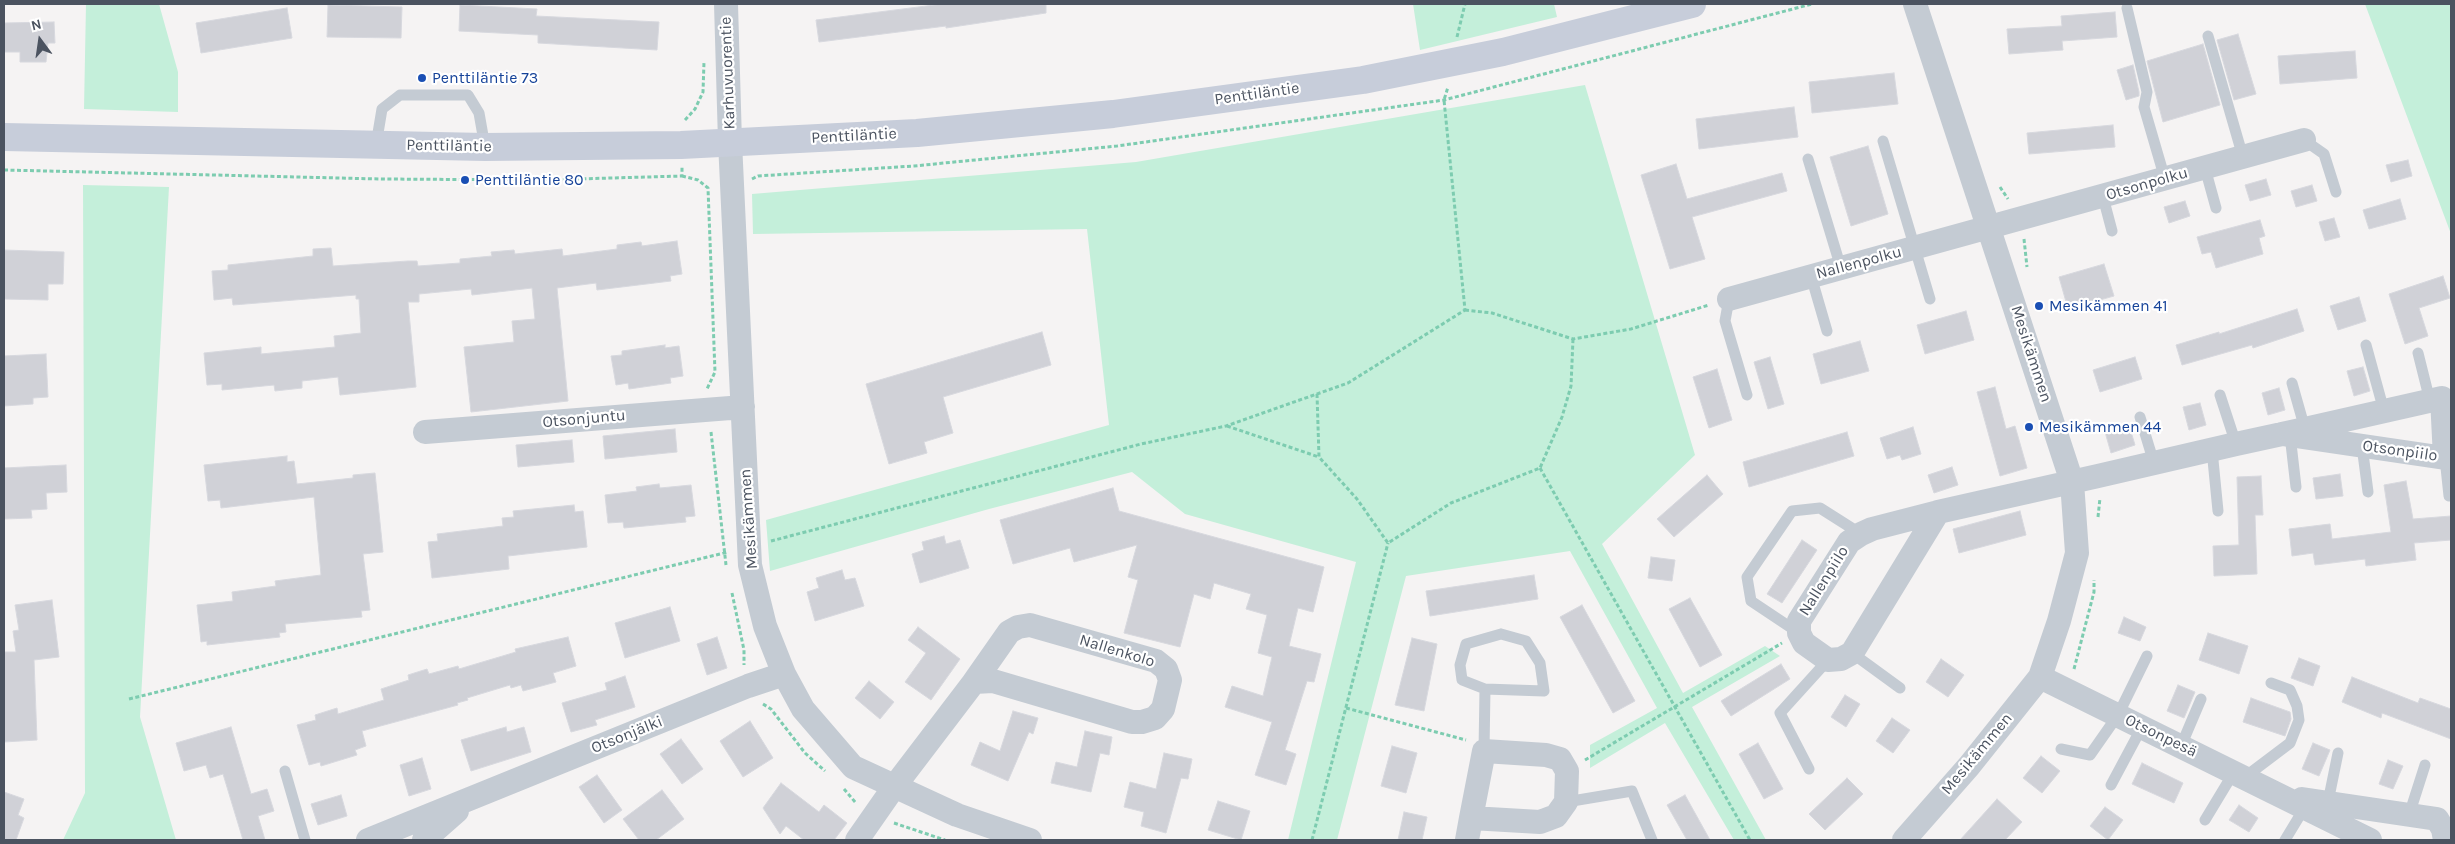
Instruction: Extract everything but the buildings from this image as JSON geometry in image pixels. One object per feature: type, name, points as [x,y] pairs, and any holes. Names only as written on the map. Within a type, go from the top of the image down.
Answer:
[{"type":"street","name":"Karhuvuorentie","points":[[726,4],[730,142]]},
{"type":"street","name":"Penttiläntie","points":[[4,137],[485,147],[681,145],[917,132],[1113,114],[1363,80],[1503,52],[1692,4]]},
{"type":"street","name":"Mesikämmen","points":[[1904,840],[1968,766],[2040,677],[2059,621],[2077,553],[2072,482],[1915,4]]},
{"type":"street","name":"Otsonpolku","points":[[1990,228],[2304,140]]},
{"type":"street","name":"Mesikämmen","points":[[730,142],[750,565],[765,626],[784,674],[803,709],[853,766],[956,816],[1030,840]]},
{"type":"street","name":"Nallenpolku","points":[[1729,299],[1990,228]]},
{"type":"street","name":"Otsonpiilo","points":[[2072,482],[2442,398],[2445,458],[2362,446],[2292,433]]},
{"type":"street","name":"Otsonjuntu","points":[[424,432],[743,407]]},
{"type":"street","name":"Nallenpiilo","points":[[1828,660],[1804,643],[1799,633],[1799,620],[1849,542],[1861,534],[1938,512],[2072,482]]},
{"type":"street","points":[[1828,660],[1841,659],[1852,653],[1938,512]]},
{"type":"street","name":"Nallenkolo","points":[[857,840],[1009,632],[1018,627],[1030,625],[1156,661],[1166,669],[1170,680],[1163,709],[1155,718],[1142,722],[1132,722],[993,682],[974,682]]},
{"type":"street","name":"Otsonjälki","points":[[368,840],[748,686],[784,674]]},
{"type":"street","name":"Otsonpesä","points":[[2040,677],[2118,714],[2366,839]]},
{"type":"street","points":[[1484,752],[1546,755],[1560,759],[1567,771],[1566,802],[1556,816],[1540,822],[1469,829],[1484,752]]},
{"type":"street","name":"Otsonpesä","points":[[2281,795],[2409,815],[2444,825]]},
{"type":"street","name":"Otsonjälki","points":[[424,840],[472,798]]},
{"type":"lane","points":[[2126,8],[2147,92],[2144,107],[2165,179]]},
{"type":"lane","points":[[2208,36],[2243,157]]},
{"type":"lane","points":[[376,145],[382,108],[400,95],[468,95],[479,113],[485,147]]},
{"type":"lane","points":[[2304,140],[2324,154],[2336,192]]},
{"type":"lane","points":[[1883,141],[1930,299]]},
{"type":"lane","points":[[1808,159],[1841,268]]},
{"type":"lane","points":[[2205,168],[2216,208]]},
{"type":"lane","points":[[2103,197],[2112,231]]},
{"type":"lane","points":[[1811,276],[1827,331]]},
{"type":"lane","points":[[1729,299],[1725,321],[1747,395]]},
{"type":"lane","points":[[2366,345],[2384,411]]},
{"type":"lane","points":[[2418,353],[2430,401]]},
{"type":"lane","points":[[2292,383],[2292,433],[2296,487]]},
{"type":"lane","points":[[2220,395],[2236,444]]},
{"type":"lane","points":[[2140,417],[2154,463]]},
{"type":"lane","points":[[2362,446],[2368,492]]},
{"type":"lane","points":[[2212,450],[2218,510]]},
{"type":"lane","points":[[2445,458],[2449,496]]},
{"type":"lane","points":[[1799,633],[1751,600],[1747,577],[1792,511],[1820,508],[1861,534]]},
{"type":"lane","points":[[1502,634],[1526,641],[1540,663],[1544,691],[1486,689],[1462,680],[1460,665],[1466,644],[1502,634]]},
{"type":"lane","points":[[1852,653],[1900,688]]},
{"type":"lane","points":[[2061,749],[2090,755],[2118,714],[2147,656]]},
{"type":"lane","points":[[1809,769],[1780,713],[1828,660]]},
{"type":"lane","points":[[2205,820],[2239,775],[2290,743],[2299,720],[2297,706],[2290,690],[2271,683]]},
{"type":"lane","points":[[1484,752],[1486,689]]},
{"type":"lane","points":[[2181,746],[2201,699]]},
{"type":"lane","points":[[2111,785],[2142,726]]},
{"type":"lane","points":[[2328,802],[2338,753]]},
{"type":"lane","points":[[2409,815],[2425,765]]},
{"type":"lane","points":[[285,771],[305,840]]},
{"type":"lane","points":[[1566,802],[1632,791],[1652,840]]},
{"type":"lane","points":[[2286,840],[2305,807]]},
{"type":"path","points":[[1465,4],[1457,35],[1456,61],[1444,100],[1465,310]]},
{"type":"path","points":[[1997,182],[2015,208],[2020,220],[2029,274]]},
{"type":"path","points":[[129,700],[749,547],[1141,444],[1226,426],[1348,383],[1465,310],[1492,313],[1573,339],[1631,330],[1729,299]]},
{"type":"path","points":[[1312,840],[1388,543],[1452,503],[1540,468],[1562,416],[1571,386],[1573,339]]},
{"type":"path","points":[[1317,394],[1319,457]]},
{"type":"path","points":[[1226,426],[1319,457],[1356,499],[1388,543]]},
{"type":"path","points":[[1540,468],[1750,840]]},
{"type":"path","points":[[2098,476],[2100,491],[2098,519]]},
{"type":"path","points":[[2066,689],[2072,678],[2094,592],[2095,574]]},
{"type":"path","points":[[1567,771],[1799,633]]},
{"type":"path","points":[[1346,708],[1477,742],[1484,752]]},
{"type":"green space","points":[[86,4],[159,4],[178,72],[178,112],[84,109]]},
{"type":"green space","points":[[1413,4],[1554,4],[1557,17],[1420,50]]},
{"type":"green space","points":[[2365,4],[2451,4],[2451,234]]},
{"type":"green space","points":[[1585,85],[1695,455],[1602,544],[1683,693],[1765,646],[1780,656],[1692,707],[1766,840],[1734,840],[1665,723],[1590,768],[1590,745],[1657,708],[1570,551],[1406,576],[1337,840],[1288,840],[1356,562],[1185,514],[1132,472],[989,509],[770,571],[766,520],[1109,425],[1087,229],[753,234],[752,194],[1136,162]]},
{"type":"green space","points":[[83,185],[169,187],[140,717],[176,840],[63,840],[85,793]]},
{"type":"place","name":"Penttiläntie 73","points":[[422,78]]},
{"type":"place","name":"Penttiläntie 80","points":[[465,180]]},
{"type":"place","name":"Mesikämmen 41","points":[[2039,306]]},
{"type":"place","name":"Mesikämmen 44","points":[[2029,427]]}]
